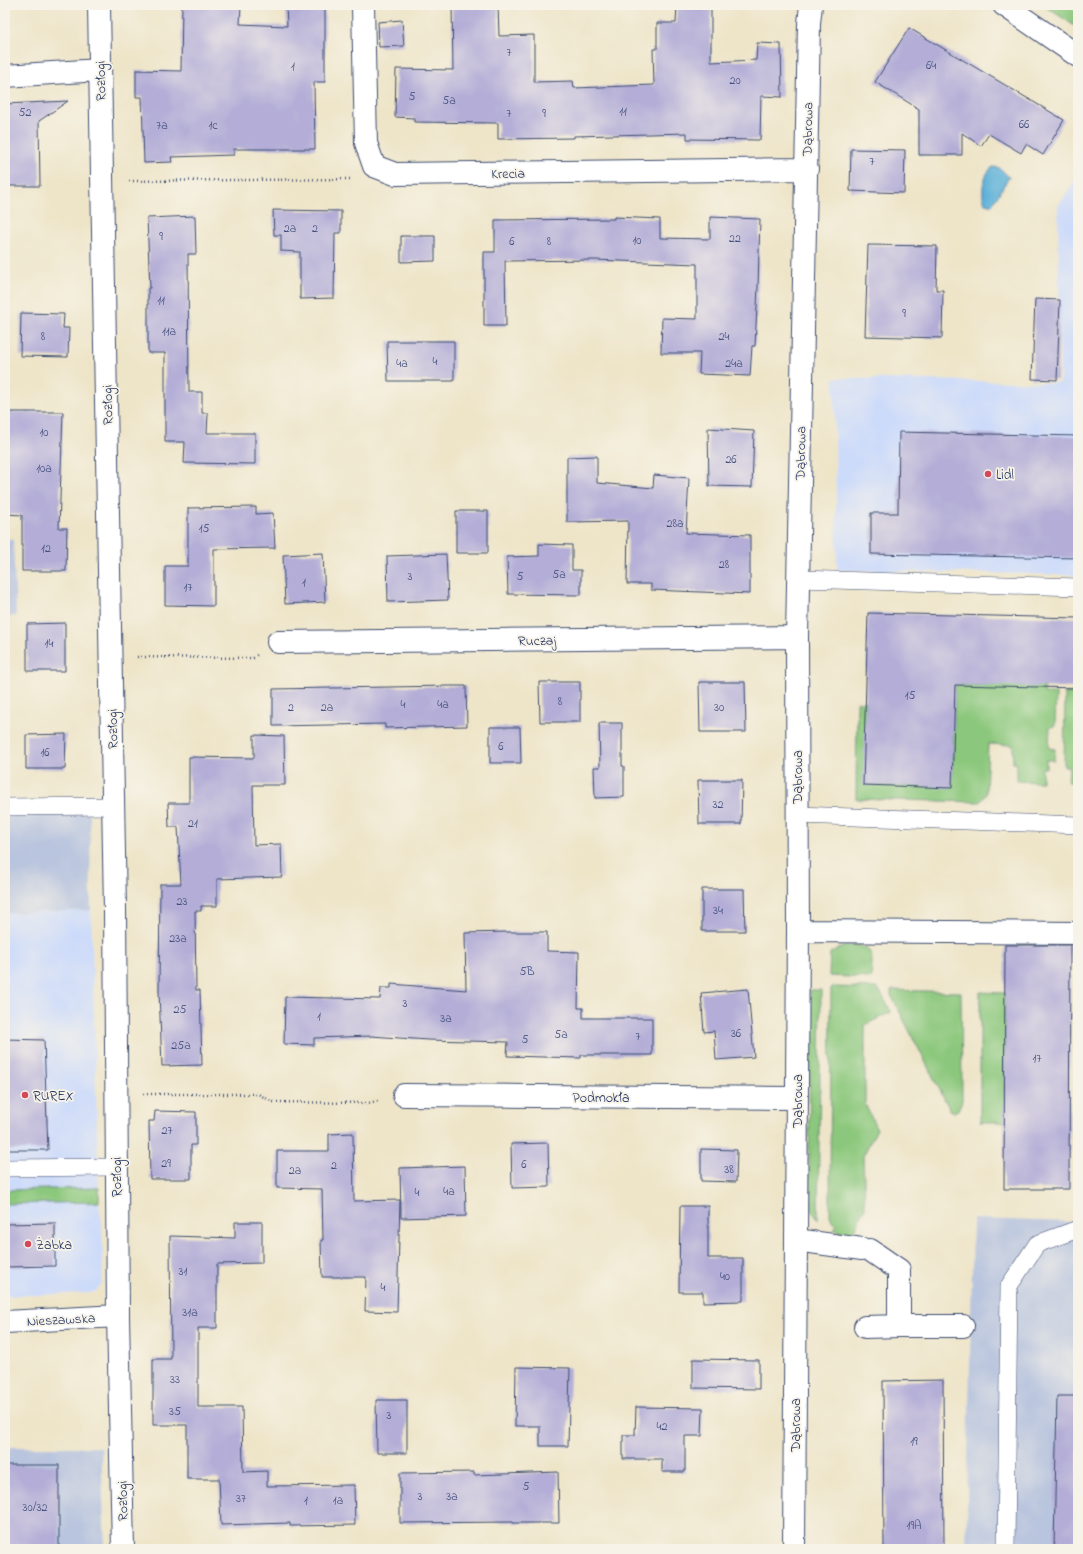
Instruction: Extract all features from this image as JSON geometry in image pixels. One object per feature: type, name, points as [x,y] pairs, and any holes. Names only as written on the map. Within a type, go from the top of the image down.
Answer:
[{"type":"street","name":"Rozłogi","points":[[99,5],[115,910],[115,1094],[123,1549]]},
{"type":"street","points":[[363,5],[366,143],[374,166]]},
{"type":"street","name":"Dąbrowa","points":[[794,1549],[798,931],[797,637],[809,23],[811,5]]},
{"type":"street","points":[[1006,6],[1078,56]]},
{"type":"street","points":[[5,76],[100,70]]},
{"type":"street","name":"Krecia","points":[[374,166],[395,174],[807,169]]},
{"type":"street","name":"Ruczaj","points":[[278,642],[797,637]]},
{"type":"street","points":[[798,931],[1078,933]]},
{"type":"street","name":"Podmokła","points":[[404,1095],[797,1098]]},
{"type":"street","points":[[796,1240],[866,1249],[899,1270],[899,1326]]},
{"type":"street","name":"Nieszawska","points":[[5,1322],[118,1316]]},
{"type":"street","points":[[865,1327],[963,1326]]},
{"type":"lane","points":[[798,579],[1078,587]]},
{"type":"lane","points":[[5,807],[112,806]]},
{"type":"lane","points":[[797,815],[1078,825]]},
{"type":"lane","points":[[5,1168],[116,1167]]},
{"type":"lane","points":[[1006,1549],[1009,1286],[1037,1244],[1078,1228]]},
{"type":"path","points":[[103,181],[357,179],[374,166]]},
{"type":"path","points":[[111,657],[253,658],[278,642]]},
{"type":"path","points":[[115,1094],[258,1094],[273,1102],[368,1103],[404,1095]]},
{"type":"shaded area","points":[[1078,176],[1078,575],[837,570],[834,378],[1060,383],[1058,206]]},
{"type":"shaded area","points":[[5,539],[13,539],[16,616],[5,617]]},
{"type":"shaded area","points":[[90,813],[91,910],[5,913],[5,815]]},
{"type":"shaded area","name":"RUREX","points":[[91,910],[99,1202],[102,1224],[103,1255],[102,1284],[96,1291],[91,1293],[5,1296],[5,913]]},
{"type":"shaded area","points":[[973,1219],[1078,1222],[1078,1549],[966,1549]]},
{"type":"shaded area","points":[[5,1447],[101,1447],[105,1549],[5,1549]]},
{"type":"green space","points":[[1046,5],[1078,5],[1078,28],[1046,7]]},
{"type":"green space","points":[[955,685],[1044,686],[1044,693],[1056,693],[1055,726],[1050,727],[1049,748],[1055,749],[1054,760],[1046,760],[1046,768],[1042,768],[1042,782],[1017,781],[1017,764],[1013,763],[1013,745],[988,744],[986,794],[980,802],[856,799],[857,702],[866,702],[864,785],[952,787]]},
{"type":"green space","points":[[1076,687],[1078,687],[1078,782],[1068,782],[1069,767],[1064,767],[1065,693],[1076,693]]},
{"type":"green space","points":[[856,945],[862,946],[870,952],[872,961],[871,978],[829,976],[830,953],[843,947]]},
{"type":"green space","points":[[831,987],[878,988],[891,1012],[865,1025],[865,1104],[877,1129],[863,1156],[865,1208],[853,1233],[848,1234],[834,1230],[837,1224],[833,1222],[830,1216]]},
{"type":"green space","points":[[810,990],[821,990],[818,1220],[812,1210],[809,1196]]},
{"type":"green space","points":[[891,990],[961,992],[962,1101],[958,1110],[954,1112],[950,1110],[891,995]]},
{"type":"green space","points":[[980,992],[1005,993],[1004,1122],[980,1122]]},
{"type":"green space","points":[[99,1188],[99,1202],[5,1204],[5,1190]]},
{"type":"water","points":[[993,167],[1000,168],[1009,177],[992,205],[985,203],[983,199],[983,184],[987,174]]},
{"type":"building","points":[[182,5],[241,5],[240,24],[287,26],[286,5],[325,5],[325,82],[314,82],[315,149],[234,149],[234,155],[171,157],[172,162],[144,163],[142,97],[136,97],[136,70],[181,71]]},
{"type":"building","points":[[452,5],[498,5],[499,36],[534,35],[534,82],[573,81],[574,88],[654,85],[653,49],[657,49],[657,23],[676,23],[677,5],[711,5],[711,62],[756,60],[757,43],[781,44],[782,97],[761,96],[760,140],[687,139],[687,133],[574,136],[574,138],[498,139],[498,123],[414,122],[414,118],[395,117],[396,69],[453,70]]},
{"type":"building","points":[[402,20],[404,46],[379,47],[378,22]]},
{"type":"building","points":[[909,28],[1064,120],[1043,155],[1026,144],[1021,153],[989,134],[981,146],[962,133],[962,155],[919,155],[919,109],[875,82]]},
{"type":"building","points":[[68,101],[39,121],[40,186],[5,186],[5,104]]},
{"type":"building","points":[[851,149],[905,150],[904,193],[850,191]]},
{"type":"building","points":[[273,210],[341,211],[341,233],[335,233],[334,298],[300,299],[300,252],[281,251],[281,235],[274,235]]},
{"type":"building","points":[[195,216],[196,254],[188,254],[189,392],[202,392],[202,413],[208,413],[207,433],[255,433],[255,464],[184,463],[185,442],[165,442],[165,353],[148,353],[148,288],[150,288],[147,218]]},
{"type":"building","points":[[614,217],[660,219],[660,238],[710,239],[710,217],[760,219],[755,346],[752,346],[750,376],[699,374],[700,353],[661,353],[662,318],[697,319],[697,264],[595,260],[505,261],[506,326],[484,326],[484,252],[495,252],[495,220],[614,219]]},
{"type":"building","points":[[401,236],[435,236],[435,261],[401,262]]},
{"type":"building","points":[[868,245],[937,246],[936,290],[943,290],[942,338],[865,336]]},
{"type":"building","points":[[1035,299],[1060,300],[1057,380],[1032,379]]},
{"type":"building","points":[[21,313],[64,314],[63,328],[69,328],[68,357],[20,356]]},
{"type":"building","points":[[387,341],[454,341],[454,381],[388,381]]},
{"type":"building","points":[[5,412],[63,412],[59,528],[67,528],[66,571],[22,571],[22,515],[5,514]]},
{"type":"building","points":[[708,428],[754,431],[752,487],[709,486]]},
{"type":"building","name":"Lidl","points":[[899,432],[1078,436],[1078,558],[871,554],[871,513],[898,513]]},
{"type":"building","points":[[597,456],[597,483],[653,488],[654,475],[689,478],[686,533],[750,535],[750,594],[651,590],[651,584],[627,584],[628,521],[567,522],[567,457]]},
{"type":"building","points":[[256,507],[256,514],[273,513],[275,548],[214,549],[214,606],[165,605],[165,566],[188,566],[188,508]]},
{"type":"building","points":[[456,511],[488,511],[488,553],[456,553]]},
{"type":"building","points":[[539,544],[572,545],[572,570],[581,570],[581,595],[508,594],[507,557],[539,556]]},
{"type":"building","points":[[323,553],[325,602],[285,604],[283,555]]},
{"type":"building","points":[[446,554],[448,600],[388,602],[387,556]]},
{"type":"building","points":[[868,613],[1078,618],[1078,688],[955,685],[952,788],[863,785]]},
{"type":"building","points":[[65,623],[65,671],[27,671],[27,624]]},
{"type":"building","points":[[539,682],[580,682],[580,722],[540,722]]},
{"type":"building","points":[[699,682],[745,682],[746,732],[700,732]]},
{"type":"building","points":[[466,686],[467,726],[385,728],[385,724],[273,726],[273,689]]},
{"type":"building","points":[[599,723],[622,723],[624,797],[595,798],[594,767],[600,767]]},
{"type":"building","points":[[490,727],[520,727],[521,763],[490,763]]},
{"type":"building","points":[[66,734],[65,769],[26,769],[26,735]]},
{"type":"building","points":[[254,735],[284,736],[285,785],[253,785],[254,845],[281,844],[282,877],[217,879],[217,906],[201,906],[201,911],[195,911],[196,990],[200,990],[202,1065],[162,1066],[159,991],[160,884],[181,884],[178,827],[169,827],[168,803],[189,803],[189,757],[254,758]]},
{"type":"building","points":[[698,780],[742,780],[741,824],[699,824]]},
{"type":"building","points":[[702,889],[744,889],[745,931],[702,931]]},
{"type":"building","points":[[547,932],[547,951],[579,952],[578,1008],[583,1008],[583,1018],[652,1018],[652,1055],[581,1055],[581,1058],[507,1056],[508,1042],[428,1040],[371,1036],[314,1038],[314,1045],[284,1044],[285,997],[380,999],[381,988],[391,988],[391,984],[466,990],[465,933]]},
{"type":"building","points":[[1005,945],[1070,945],[1069,1189],[1004,1189]]},
{"type":"building","points":[[748,989],[754,1057],[716,1060],[714,1031],[704,1032],[701,993]]},
{"type":"building","name":"RUREX","points":[[5,1039],[44,1040],[48,1150],[5,1150]]},
{"type":"building","points":[[155,1111],[196,1112],[196,1145],[191,1145],[191,1179],[150,1179],[149,1121],[154,1121]]},
{"type":"building","points":[[353,1133],[354,1201],[400,1200],[397,1312],[365,1311],[366,1277],[322,1277],[322,1189],[277,1188],[277,1151],[329,1151],[329,1134]]},
{"type":"building","points":[[548,1143],[549,1187],[512,1188],[511,1144]]},
{"type":"building","points":[[701,1149],[737,1150],[736,1182],[701,1181]]},
{"type":"building","points":[[465,1166],[466,1216],[401,1218],[400,1168]]},
{"type":"building","points":[[680,1206],[708,1206],[708,1258],[743,1258],[743,1301],[703,1302],[703,1292],[679,1292]]},
{"type":"building","points":[[235,1222],[262,1222],[262,1263],[217,1264],[217,1328],[198,1328],[198,1407],[242,1407],[243,1472],[267,1471],[267,1486],[354,1485],[355,1525],[290,1526],[290,1523],[221,1525],[219,1479],[187,1479],[187,1425],[153,1425],[153,1359],[171,1359],[170,1236],[235,1238]]},
{"type":"building","points":[[55,1223],[55,1266],[5,1267],[5,1224]]},
{"type":"building","points":[[693,1359],[759,1360],[759,1389],[693,1388]]},
{"type":"building","points":[[516,1367],[570,1368],[568,1446],[540,1446],[540,1426],[515,1426]]},
{"type":"building","points":[[943,1380],[944,1549],[884,1549],[883,1381]]},
{"type":"building","points":[[1057,1396],[1078,1396],[1078,1549],[1054,1549]]},
{"type":"building","points":[[376,1400],[407,1400],[407,1453],[377,1453]]},
{"type":"building","points":[[636,1407],[703,1408],[702,1436],[685,1436],[685,1472],[662,1472],[662,1459],[623,1459],[623,1435],[635,1435]]},
{"type":"building","points":[[5,1465],[59,1465],[59,1549],[5,1549]]},
{"type":"building","points":[[474,1472],[474,1475],[558,1472],[559,1523],[400,1523],[400,1473]]},
{"type":"place","name":"Lidl","points":[[988,474]]},
{"type":"place","name":"RUREX","points":[[25,1095]]},
{"type":"place","name":"Żabka","points":[[28,1244]]}]
